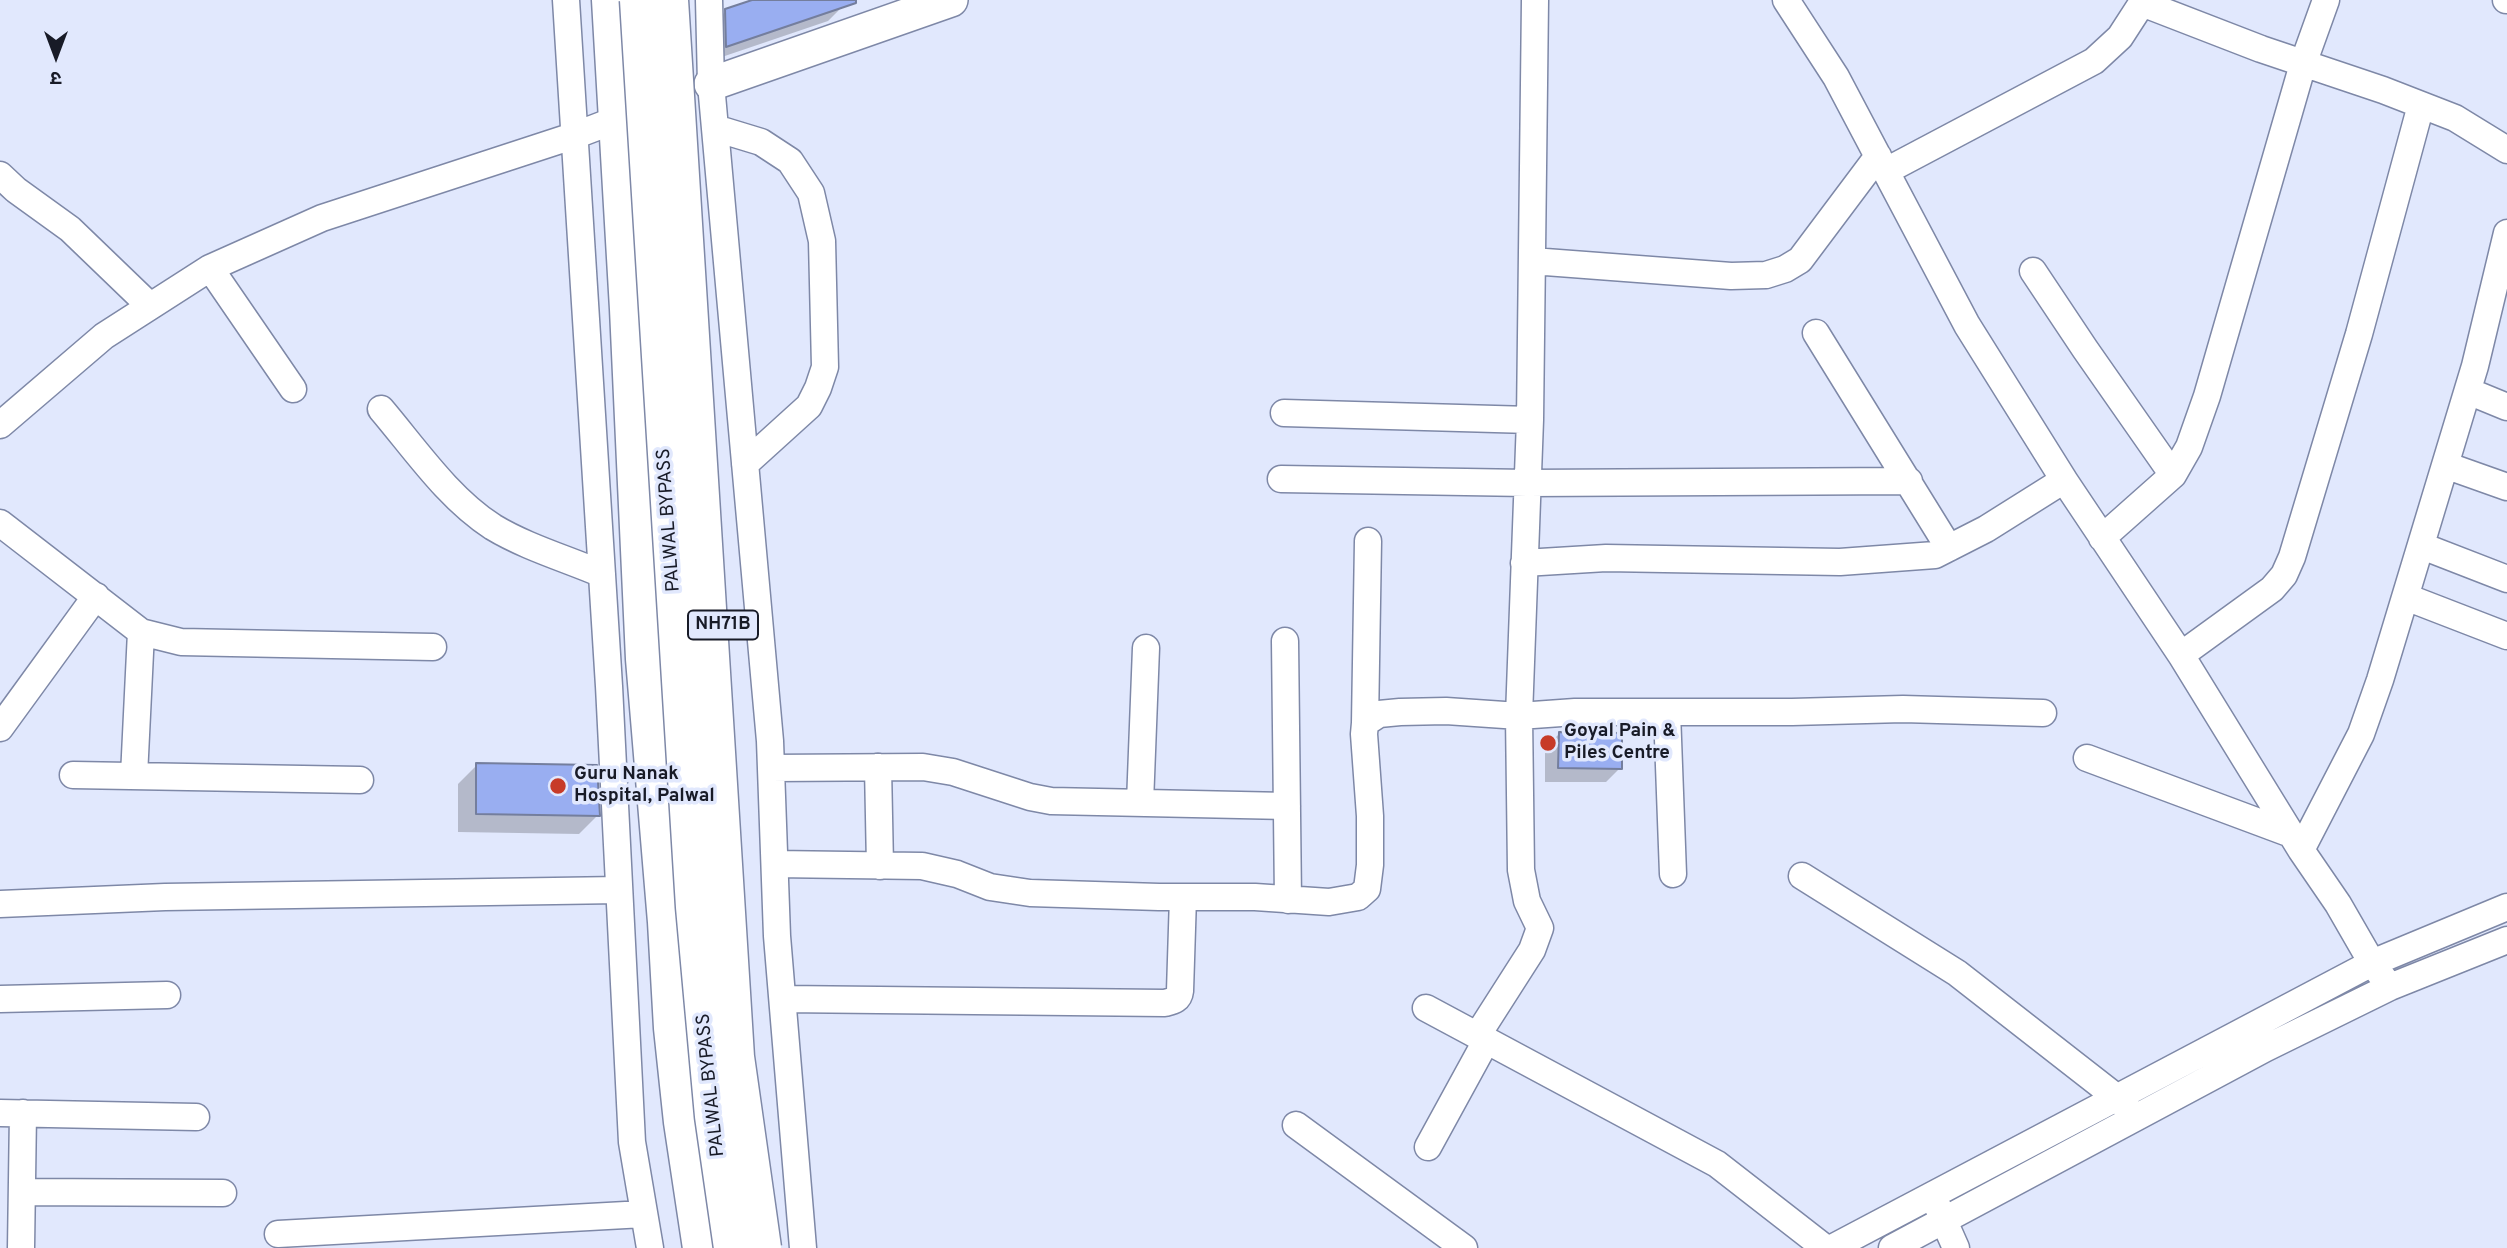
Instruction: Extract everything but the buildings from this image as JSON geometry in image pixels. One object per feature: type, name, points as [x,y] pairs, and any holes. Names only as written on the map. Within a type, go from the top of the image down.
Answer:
[{"type":"highway","points":[[611,0],[645,659],[673,1028],[683,1122],[702,1248]]},
{"type":"highway","name":"PALWAL BYPASS","points":[[639,0],[695,907],[713,1116],[733,1248]]},
{"type":"highway","name":"PALWAL BYPASS","points":[[669,0],[692,91],[735,1057],[762,1248]]},
{"type":"highway","name":"NH71B","points":[[684,0],[692,91],[751,1046],[780,1248]]},
{"type":"main road","points":[[692,91],[951,0]]},
{"type":"street","points":[[566,0],[603,574],[632,1142],[650,1248]]},
{"type":"street","points":[[709,0],[692,91],[715,128],[771,768],[783,999],[803,1248]]},
{"type":"street","points":[[1428,1147],[1482,1038],[1532,950],[1540,928],[1527,901],[1521,870],[1519,716],[1530,420],[1535,0]]},
{"type":"street","points":[[1786,0],[1836,77],[1967,325],[2064,480],[2181,656],[2390,987]]},
{"type":"street","points":[[2102,538],[2173,475],[2189,447],[2207,396],[2303,64],[2326,0]]},
{"type":"street","points":[[1532,261],[1731,276],[1766,275],[1800,260],[1882,163],[2094,61],[2120,37],[2140,2],[2455,118],[2507,150]]},
{"type":"street","points":[[0,425],[104,336],[210,268],[322,218],[576,135],[692,91]]},
{"type":"street","points":[[2181,656],[2272,589],[2284,575],[2292,557],[2359,334],[2421,105]]},
{"type":"street","points":[[715,128],[761,142],[790,160],[811,193],[822,241],[825,367],[818,388],[809,406],[745,464]]},
{"type":"street","points":[[0,175],[16,190],[70,229],[150,306]]},
{"type":"street","points":[[2296,842],[2361,734],[2422,546],[2501,285],[2507,233]]},
{"type":"street","points":[[210,268],[293,389]]},
{"type":"street","points":[[2033,271],[2173,475]]},
{"type":"street","points":[[1816,333],[1949,548]]},
{"type":"street","points":[[2468,391],[2507,407]]},
{"type":"street","points":[[381,409],[469,509],[494,527],[603,574]]},
{"type":"street","points":[[1284,413],[1530,420]]},
{"type":"street","points":[[2445,465],[2507,486]]},
{"type":"street","points":[[1281,479],[1527,483],[1909,481]]},
{"type":"street","points":[[1524,563],[1606,558],[1840,562],[1935,555],[1986,529],[2064,480]]},
{"type":"street","points":[[0,523],[141,632],[181,642],[433,647]]},
{"type":"street","points":[[775,864],[922,866],[957,874],[990,887],[1030,893],[1329,902],[1359,897],[1367,889],[1370,865],[1370,816],[1364,734],[1368,541]]},
{"type":"street","points":[[2422,546],[2507,579]]},
{"type":"street","points":[[0,729],[96,596]]},
{"type":"street","points":[[2406,597],[2507,636]]},
{"type":"street","points":[[134,776],[141,632]]},
{"type":"street","points":[[1285,641],[1287,900]]},
{"type":"street","points":[[1140,803],[1146,648]]},
{"type":"street","points":[[1365,723],[1379,714],[1446,711],[1519,716],[1565,713],[1903,709],[2043,713]]},
{"type":"street","points":[[1667,712],[1673,874]]},
{"type":"street","points":[[2087,758],[2296,842]]},
{"type":"street","points":[[878,767],[880,866]]},
{"type":"street","points":[[771,768],[923,767],[953,772],[1030,797],[1051,801],[1287,806]]},
{"type":"street","points":[[73,775],[360,780]]},
{"type":"street","points":[[1802,876],[1957,973],[2116,1097],[2136,1117]]},
{"type":"street","points":[[0,904],[165,897],[619,890]]},
{"type":"street","points":[[783,999],[1173,1001],[1180,991],[1183,897]]},
{"type":"street","points":[[1832,1248],[2372,962],[2507,907]]},
{"type":"street","points":[[1892,1248],[2266,1048],[2390,987],[2507,940]]},
{"type":"street","points":[[0,999],[167,995]]},
{"type":"street","points":[[1426,1009],[1717,1164],[1825,1248]]},
{"type":"street","points":[[21,1248],[22,1192],[12,1113],[196,1117]]},
{"type":"street","points":[[1296,1125],[1464,1248]]},
{"type":"street","points":[[22,1192],[223,1193]]},
{"type":"street","points":[[1931,1196],[1945,1220],[1956,1248]]},
{"type":"street","points":[[278,1234],[644,1214]]},
{"type":"place","name":"Goyal Pain & Piles Centre","points":[[1548,743]]},
{"type":"place","name":"Guru Nanak Hospital, Palwal","points":[[558,786]]}]
